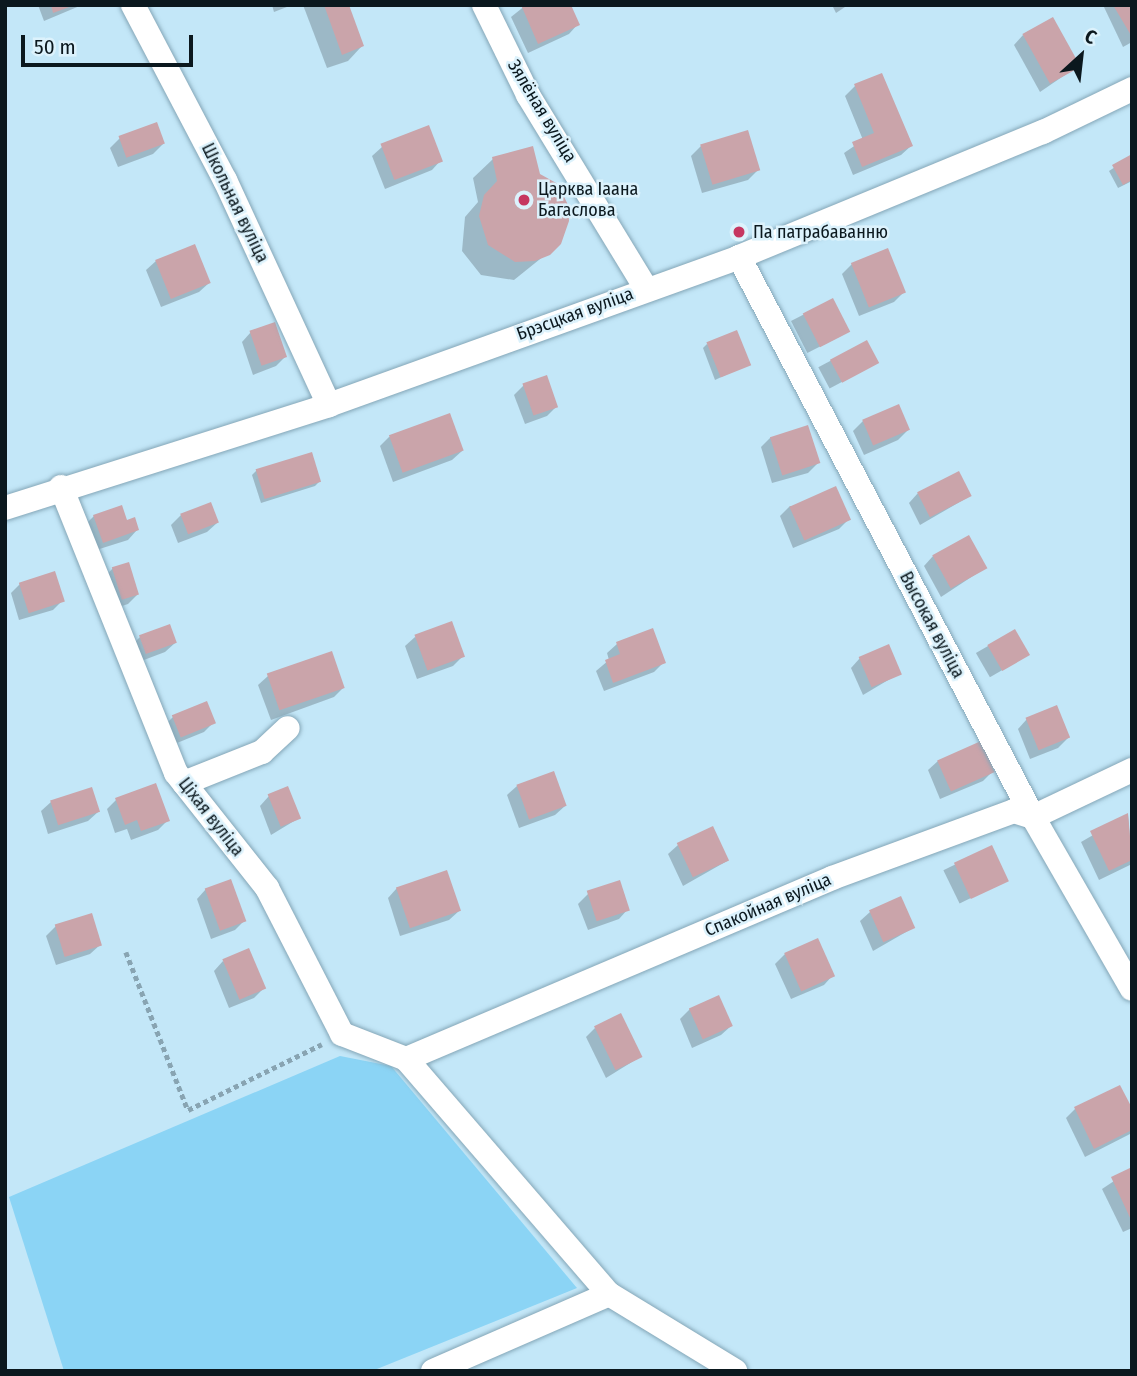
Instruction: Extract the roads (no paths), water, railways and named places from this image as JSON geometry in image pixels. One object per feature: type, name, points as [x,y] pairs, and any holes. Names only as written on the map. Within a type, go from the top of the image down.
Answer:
[{"type":"street","name":"Школьная вуліца","points":[[133,5],[225,180],[329,405]]},
{"type":"street","name":"Зялёная вуліца","points":[[484,5],[528,95],[646,288]]},
{"type":"street","name":"Брэсцкая вуліца","points":[[5,508],[61,487],[329,405],[646,288],[739,257],[1042,132],[1132,89]]},
{"type":"street","name":"Высокая вуліца","points":[[739,257],[1032,817],[1132,989]]},
{"type":"street","name":"Ціхая вуліца","points":[[61,487],[176,773],[267,888],[342,1034],[406,1059]]},
{"type":"street","points":[[184,783],[262,752],[288,728]]},
{"type":"street","name":"Спакойная вуліца","points":[[406,1059],[832,878],[1014,811],[1032,817],[1132,769]]},
{"type":"street","points":[[406,1059],[609,1294],[735,1371]]},
{"type":"street","points":[[433,1371],[609,1294]]},
{"type":"place","name":"Царква Іаана Багаслова","points":[[524,200]]},
{"type":"place","name":"Па патрабаванню","points":[[739,232]]}]
